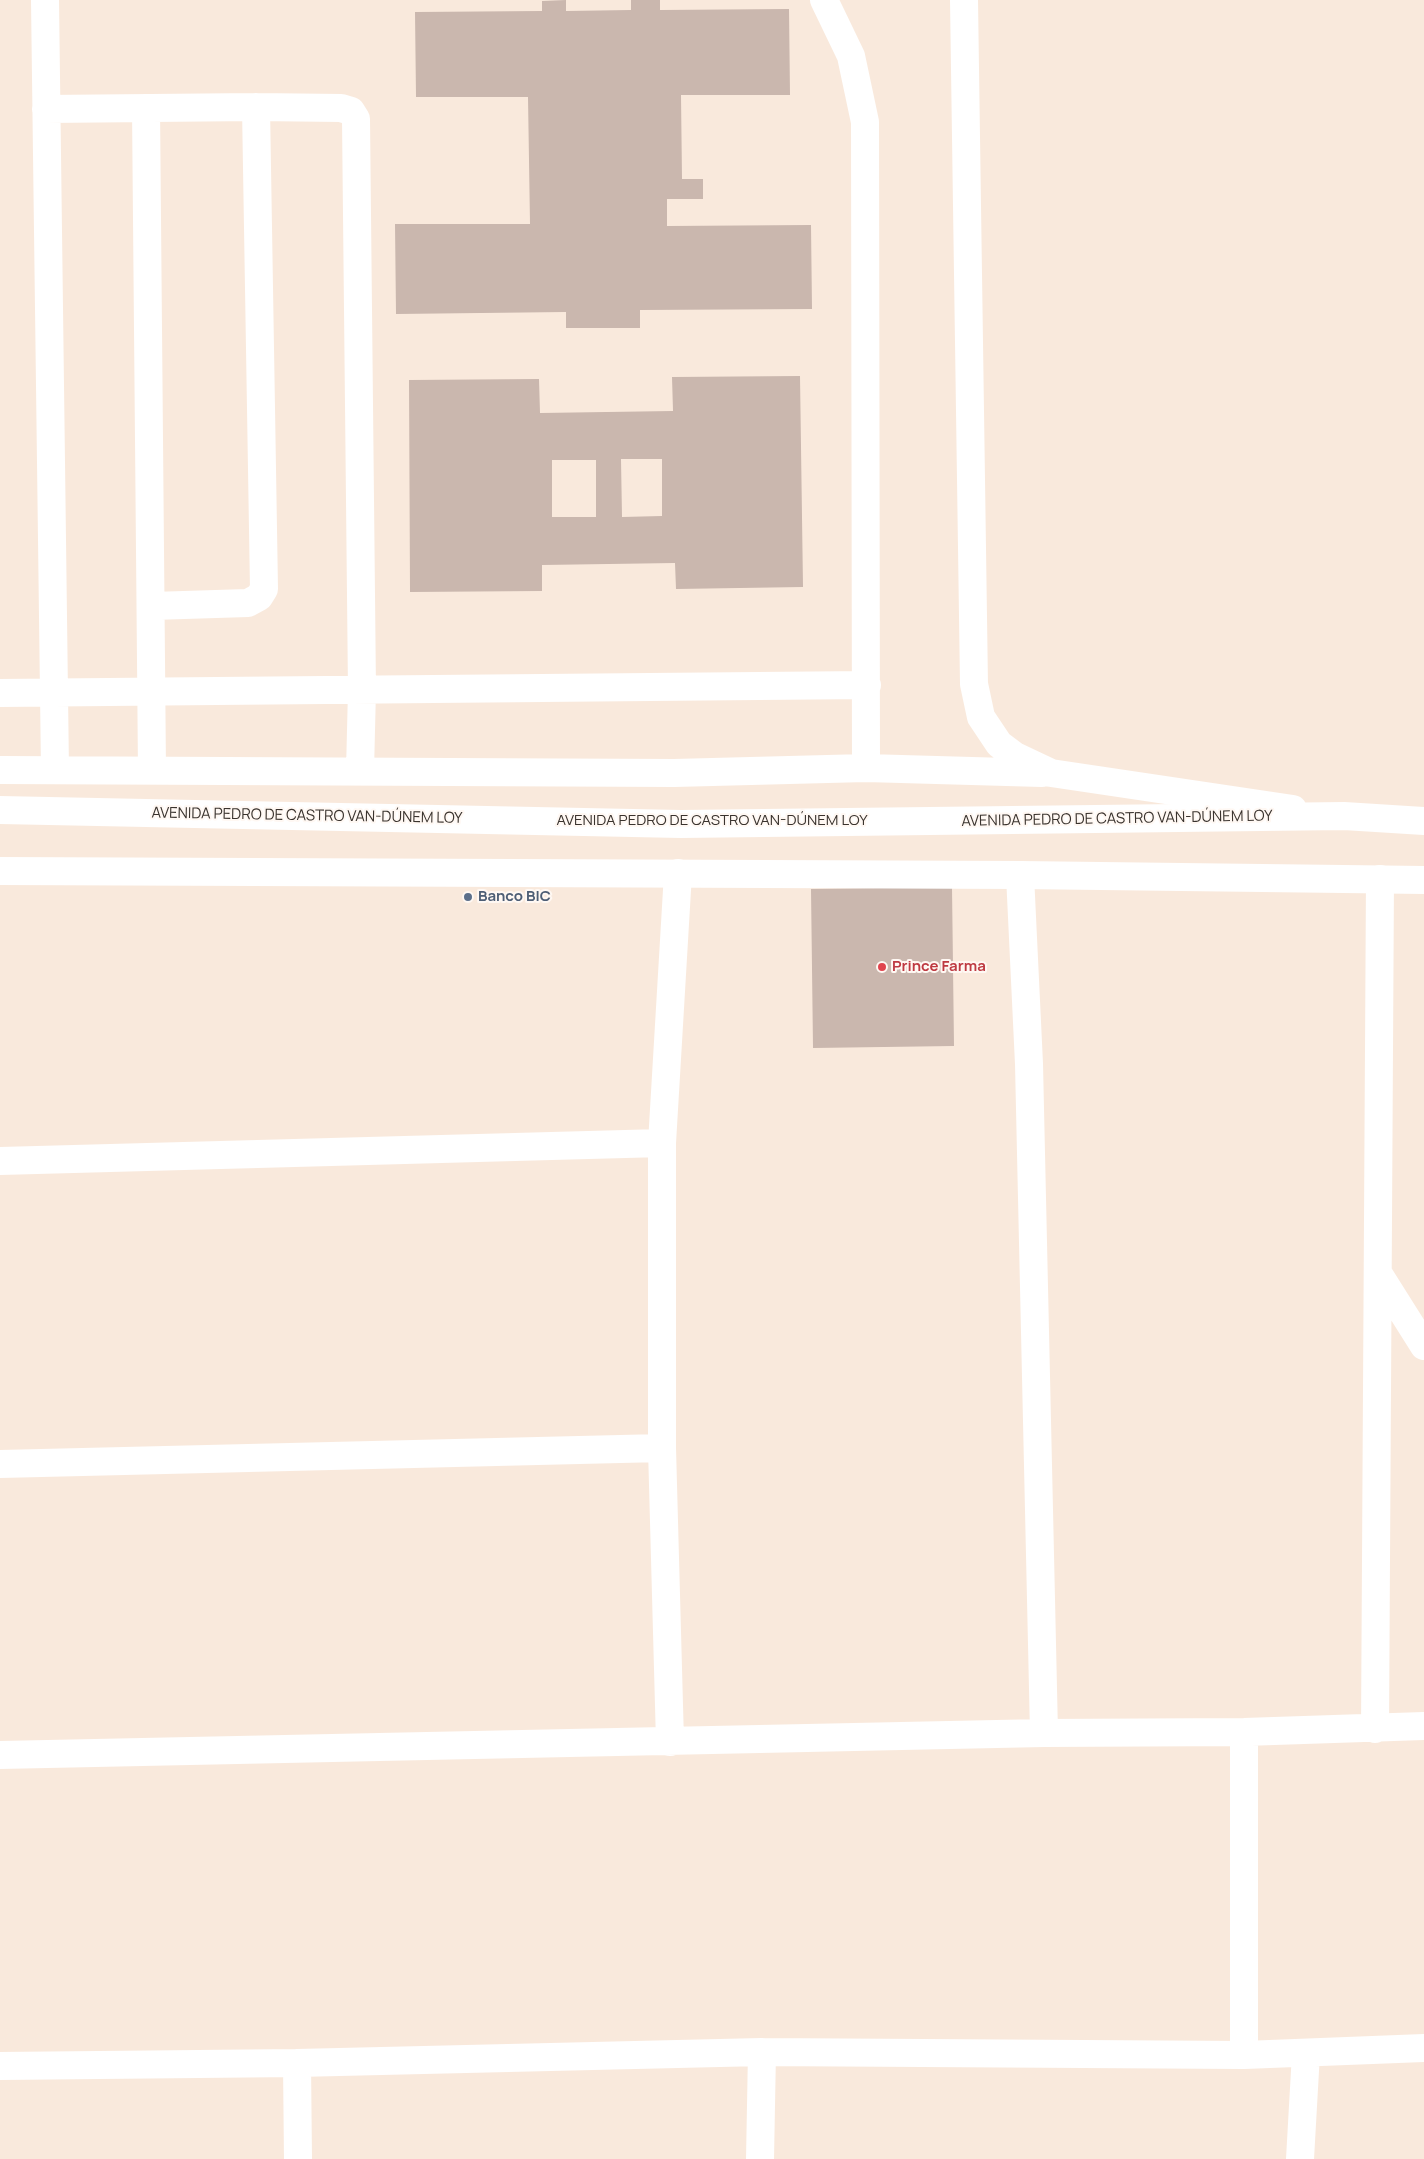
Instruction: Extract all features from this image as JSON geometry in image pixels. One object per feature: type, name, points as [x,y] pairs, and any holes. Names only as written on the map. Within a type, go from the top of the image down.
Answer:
[{"type":"main road","points":[[45,0],[55,770]]},
{"type":"main road","points":[[824,0],[851,56],[865,122],[866,768]]},
{"type":"main road","points":[[964,0],[974,684],[981,717],[999,744],[1015,756],[1051,773]]},
{"type":"main road","points":[[46,110],[256,107],[341,108],[351,112],[356,119],[362,690],[360,771]]},
{"type":"main road","points":[[152,606],[248,603],[259,597],[264,589],[256,107]]},
{"type":"main road","points":[[146,108],[152,770]]},
{"type":"main road","points":[[0,693],[867,686]]},
{"type":"main road","points":[[0,770],[674,773],[866,768],[1051,773],[1344,816]]},
{"type":"main road","name":"AVENIDA PEDRO DE CASTRO VAN-DÚNEM LOY","points":[[0,810],[681,824],[1344,816],[1424,821]]},
{"type":"main road","points":[[0,871],[1020,875],[1424,880]]},
{"type":"main road","points":[[670,1742],[662,1448],[662,1143],[678,873]]},
{"type":"main road","points":[[1020,875],[1030,1064],[1044,1733]]},
{"type":"main road","points":[[1375,1729],[1380,879]]},
{"type":"main road","points":[[0,1161],[662,1143]]},
{"type":"main road","points":[[1378,1273],[1424,1346]]},
{"type":"main road","points":[[0,1464],[662,1448]]},
{"type":"main road","points":[[0,1755],[1044,1733],[1244,1732],[1424,1726]]},
{"type":"main road","points":[[1244,1732],[1244,2055]]},
{"type":"main road","points":[[0,2066],[297,2063],[762,2052],[1244,2055],[1424,2048]]},
{"type":"main road","points":[[760,2159],[762,2052]]},
{"type":"main road","points":[[1300,2159],[1306,2053]]},
{"type":"main road","points":[[297,2063],[298,2159]]},
{"type":"building","points":[[566,0],[566,11],[631,10],[631,0],[660,0],[660,10],[789,9],[790,95],[681,95],[682,179],[703,179],[703,199],[667,199],[667,226],[811,225],[812,309],[640,310],[640,328],[566,328],[566,312],[396,314],[395,224],[530,224],[528,97],[416,97],[415,12],[542,11],[542,1]]},
{"type":"building","points":[[800,376],[803,587],[676,589],[675,563],[542,565],[542,591],[410,592],[409,380],[539,379],[540,413],[673,411],[672,377]],"holes":[[[621,459],[662,459],[662,516],[622,517]],[[552,460],[596,460],[596,517],[552,517]]]},
{"type":"building","name":"Prince Farma","points":[[952,887],[954,1046],[813,1048],[811,889]]},
{"type":"place","name":"Banco BIC","points":[[468,897]]},
{"type":"place","name":"Prince Farma","points":[[882,967]]}]
